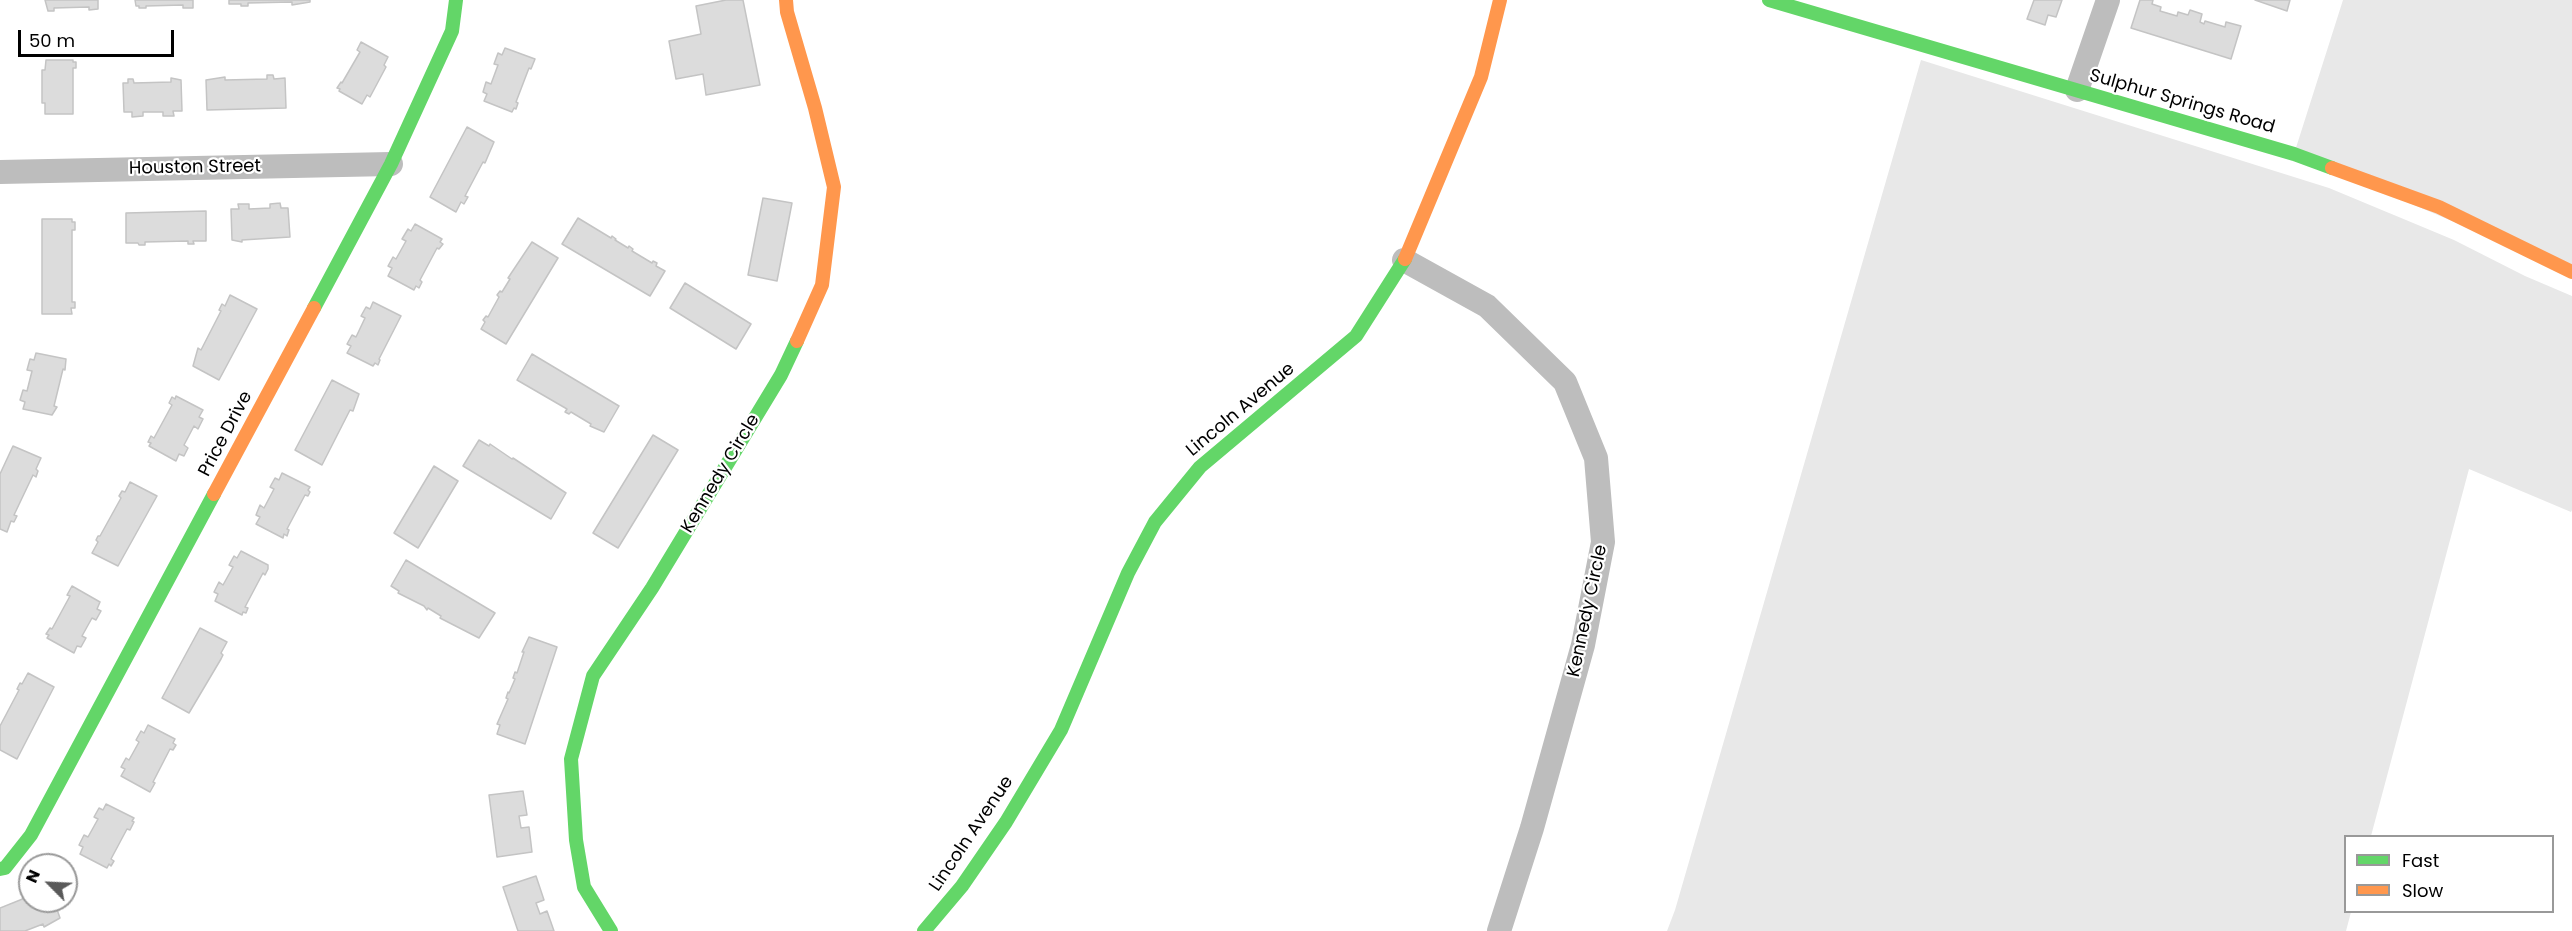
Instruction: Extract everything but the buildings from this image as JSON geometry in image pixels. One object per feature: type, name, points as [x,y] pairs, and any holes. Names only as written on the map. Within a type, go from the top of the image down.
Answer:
[{"type":"street","name":"Price Drive","points":[[0,869],[5,868],[31,836],[391,164],[452,31],[456,0]]},
{"type":"street","name":"Kennedy Circle","points":[[611,931],[584,887],[576,840],[571,759],[593,676],[652,588],[781,375],[822,285],[834,187],[815,108],[787,12],[786,0]]},
{"type":"street","name":"Lincoln Avenue","points":[[924,931],[963,886],[1006,822],[1061,730],[1128,573],[1155,522],[1200,467],[1356,336],[1404,260],[1481,77],[1500,0]]},
{"type":"street","name":"Sulphur Springs Road","points":[[1769,0],[2254,141],[2439,207],[2572,272]]},
{"type":"street","points":[[2077,90],[2108,0]]},
{"type":"street","name":"Houston Street","points":[[0,172],[391,164]]},
{"type":"street","name":"Kennedy Circle","points":[[1404,260],[1487,306],[1564,382],[1596,458],[1604,542],[1583,645],[1499,931]]},
{"type":"shaded area","points":[[2343,0],[2572,0],[2572,272],[2294,154]]},
{"type":"shaded area","points":[[1921,60],[2329,188],[2454,240],[2525,276],[2572,296],[2572,510],[2571,512],[2469,469],[2371,835],[2344,835],[2344,913],[2351,913],[2346,931],[1667,931],[1675,910]]},
{"type":"traffic: fast","points":[[314,308],[391,164],[452,31],[456,0]]},
{"type":"traffic: fast","points":[[1769,0],[2294,154],[2332,168]]},
{"type":"traffic: fast","points":[[924,931],[962,886],[1006,822],[1061,730],[1128,573],[1155,522],[1200,467],[1356,336],[1405,259]]},
{"type":"traffic: fast","points":[[611,931],[584,887],[576,840],[571,759],[593,676],[652,588],[781,375],[797,341]]},
{"type":"traffic: fast","points":[[0,869],[5,868],[31,835],[214,494]]},
{"type":"traffic: slow","points":[[786,0],[787,12],[815,108],[834,187],[822,285],[797,341]]},
{"type":"traffic: slow","points":[[1405,259],[1481,77],[1500,0]]},
{"type":"traffic: slow","points":[[2332,168],[2439,207],[2572,272]]},
{"type":"traffic: slow","points":[[214,494],[314,308]]}]
